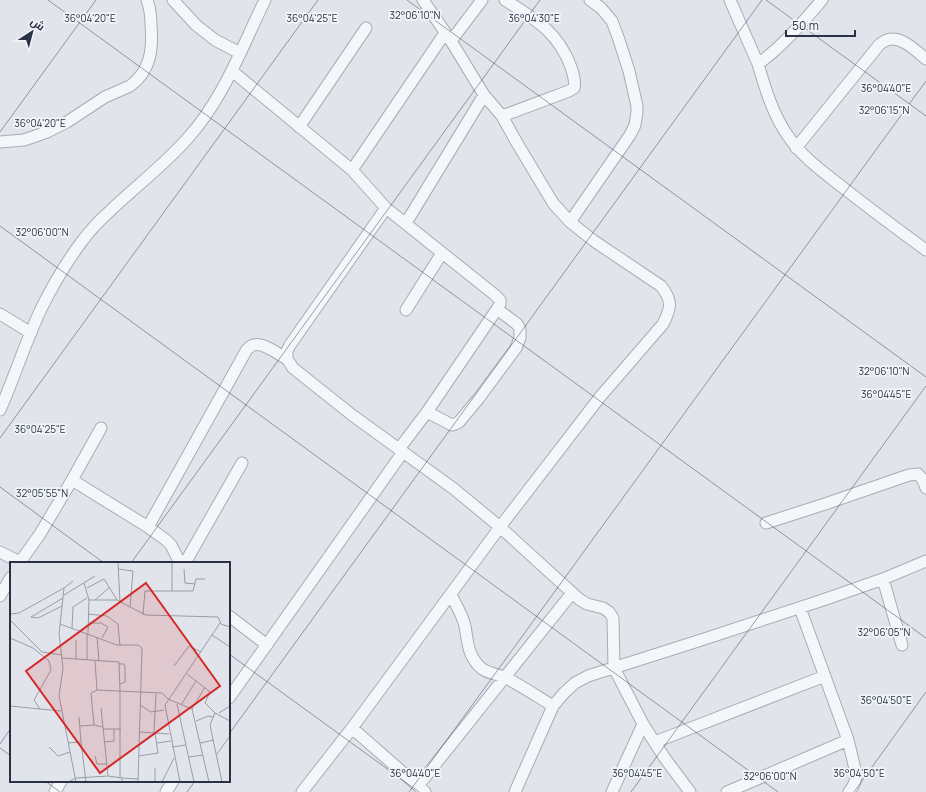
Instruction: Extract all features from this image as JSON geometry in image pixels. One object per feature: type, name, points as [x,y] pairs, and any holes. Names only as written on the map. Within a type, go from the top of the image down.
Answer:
[{"type":"street","points":[[0,142],[24,140],[47,132],[67,122],[105,97],[134,84],[146,68],[151,50],[151,17],[147,0]]},
{"type":"street","points":[[173,0],[196,25],[215,40],[240,53]]},
{"type":"street","points":[[0,410],[42,307],[66,265],[84,238],[100,221],[188,139],[210,109],[232,71],[265,0]]},
{"type":"street","points":[[302,792],[352,728],[500,527],[600,397],[663,324],[669,313],[670,304],[668,294],[661,286],[617,257],[570,222],[553,204],[502,116],[484,96],[448,37],[423,0]]},
{"type":"street","points":[[352,170],[448,37],[482,0]]},
{"type":"street","points":[[502,116],[569,91],[574,88],[576,84],[567,57],[554,36],[546,28],[505,0]]},
{"type":"street","points":[[570,222],[624,144],[637,118],[637,106],[629,71],[612,20],[601,8],[590,0]]},
{"type":"street","points":[[731,0],[758,64],[776,117],[796,148],[886,221],[926,250]]},
{"type":"street","points":[[758,64],[787,40],[822,0]]},
{"type":"street","points":[[299,127],[366,28]]},
{"type":"street","points":[[796,148],[879,45],[886,40],[898,40],[926,59]]},
{"type":"street","points":[[230,697],[267,645],[500,304],[500,300],[495,295],[386,208],[352,170],[232,71]]},
{"type":"street","points":[[406,223],[484,96]]},
{"type":"street","points":[[287,359],[287,351],[296,335],[386,208]]},
{"type":"street","points":[[406,310],[442,253]]},
{"type":"street","points":[[427,412],[452,424],[459,422],[516,348],[520,338],[520,329],[497,309]]},
{"type":"street","points":[[0,314],[31,333]]},
{"type":"street","points":[[148,527],[246,351],[252,346],[260,345],[267,348],[287,359],[293,368],[352,415],[454,490],[500,527],[572,593],[587,604],[603,608],[611,614],[613,618],[614,668],[643,724],[664,757],[690,792]]},
{"type":"street","points":[[20,562],[40,534],[72,480],[100,428]]},
{"type":"street","points":[[186,562],[242,463]]},
{"type":"street","points":[[766,523],[909,475],[918,474],[923,480],[926,488]]},
{"type":"street","points":[[72,480],[148,527],[166,540],[172,545],[180,562]]},
{"type":"street","points":[[0,552],[17,562]]},
{"type":"street","points":[[515,792],[554,706],[564,693],[588,676],[800,608],[883,579],[926,561]]},
{"type":"street","points":[[0,596],[10,579]]},
{"type":"street","points":[[883,579],[902,645]]},
{"type":"street","points":[[352,728],[422,790],[505,678],[572,593]]},
{"type":"street","points":[[451,595],[461,613],[470,652],[479,666],[487,672],[505,678],[554,706]]},
{"type":"street","points":[[800,608],[848,740],[856,773],[855,782],[849,792]]},
{"type":"street","points":[[230,618],[267,645]]},
{"type":"street","points":[[655,742],[825,676]]},
{"type":"street","points":[[612,792],[643,724]]},
{"type":"street","points":[[727,792],[848,740]]},
{"type":"street","points":[[55,792],[61,782]]},
{"type":"street","points":[[166,792],[172,782]]}]
